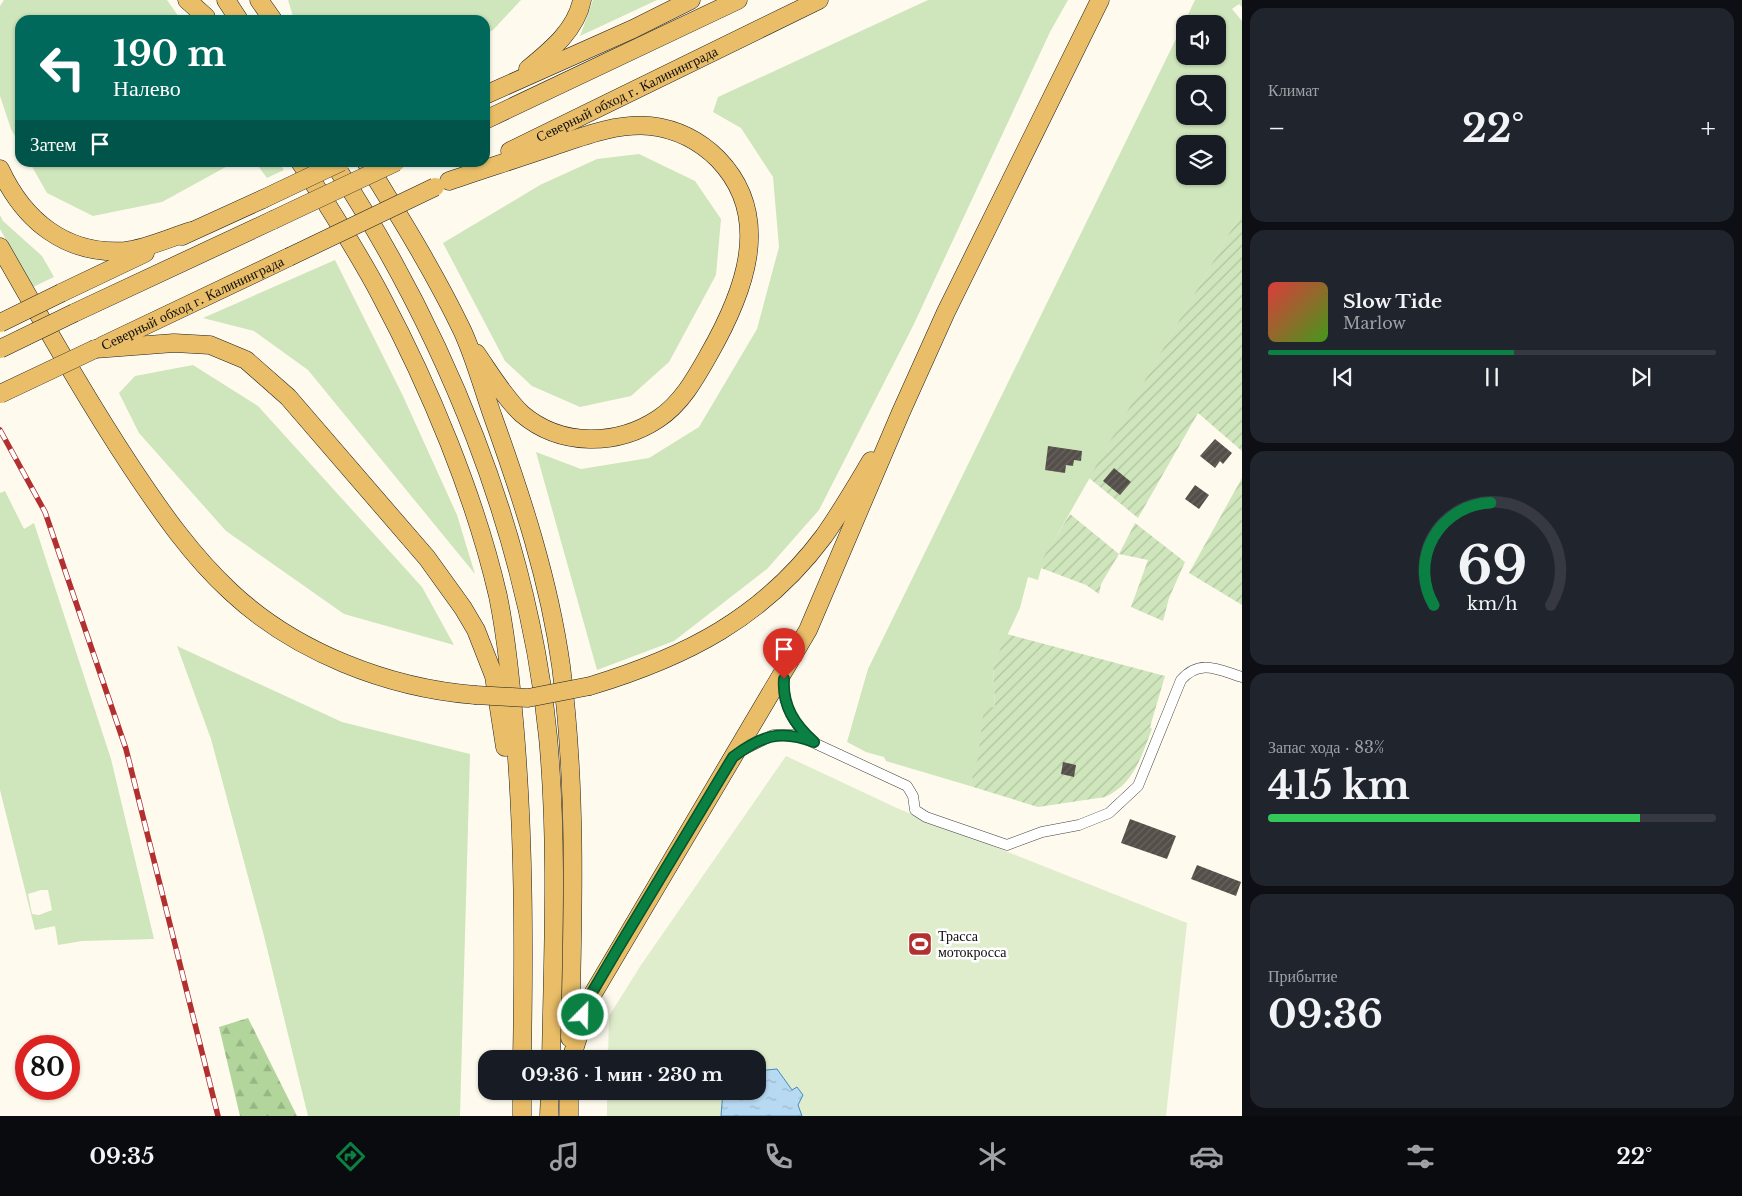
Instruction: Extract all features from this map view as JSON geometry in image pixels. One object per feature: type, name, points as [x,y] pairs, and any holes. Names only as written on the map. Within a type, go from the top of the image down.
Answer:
[{"type":"highway","points":[[186,0],[204,15]]},
{"type":"highway","points":[[196,0],[205,15]]},
{"type":"highway","points":[[226,0],[236,15]]},
{"type":"highway","points":[[259,0],[270,15]]},
{"type":"highway","points":[[266,0],[272,15]]},
{"type":"highway","points":[[512,82],[557,45],[574,20],[582,0]]},
{"type":"highway","points":[[490,93],[633,29],[691,0]]},
{"type":"highway","points":[[490,118],[738,0]]},
{"type":"highway","name":"Северный обход г. Калининграда","points":[[490,161],[819,0]]},
{"type":"highway","points":[[573,1050],[590,996],[808,630],[901,412],[998,204],[1100,0]]},
{"type":"highway","points":[[369,167],[417,244],[463,333],[505,394],[523,414],[560,434],[581,439],[602,440],[642,427],[659,418],[686,391],[721,334],[744,277],[750,239],[748,218],[736,181],[710,151],[677,132],[650,126],[615,127],[442,184]]},
{"type":"highway","points":[[303,167],[381,296],[430,401],[469,499],[485,546],[504,626],[522,811],[524,936],[522,1050]]},
{"type":"highway","points":[[0,323],[61,292],[330,167]]},
{"type":"highway","points":[[336,167],[401,277],[450,377],[490,483],[522,592],[542,690],[551,784],[553,933],[551,1050]]},
{"type":"highway","points":[[0,350],[74,313],[385,167]]},
{"type":"highway","name":"Северный обход г. Калининграда","points":[[0,394],[477,167]]},
{"type":"highway","points":[[0,169],[17,200],[29,215],[43,228],[74,245],[98,250],[127,250],[192,231]]},
{"type":"highway","points":[[0,247],[98,417],[165,518],[193,553],[232,593],[267,621],[288,634],[350,665],[408,684],[475,695],[528,698],[590,686],[632,673],[691,648],[727,626],[778,587],[805,559],[834,522],[901,412]]},
{"type":"highway","points":[[463,333],[528,520],[561,665],[571,781],[573,884],[570,1050]]},
{"type":"highway","points":[[95,349],[174,343],[210,345],[246,360],[288,397],[427,558],[467,615],[494,676],[508,766],[522,811]]},
{"type":"highway","points":[[522,1100],[522,1116]]},
{"type":"highway","points":[[549,1116],[550,1100]]},
{"type":"highway","points":[[569,1100],[569,1116]]},
{"type":"street","points":[[733,757],[751,745],[779,734],[797,735],[907,786],[913,796],[915,810],[926,817],[1007,845],[1034,834],[1079,825],[1109,812],[1138,786],[1181,680],[1188,672],[1206,666],[1242,677]]},
{"type":"street","points":[[785,669],[783,689],[787,706],[800,729],[814,742]]},
{"type":"green space","points":[[4,0],[167,0],[178,15],[15,15],[15,136],[0,96],[0,6]]},
{"type":"green space","points":[[288,0],[521,0],[490,32],[490,15],[292,15]]},
{"type":"green space","points":[[593,0],[657,0],[580,36]]},
{"type":"green space","points":[[928,0],[1068,0],[1050,32],[913,326],[819,510],[767,569],[674,641],[597,670],[536,452],[581,469],[649,458],[699,427],[757,329],[779,247],[773,177],[741,128],[713,112],[718,97]]},
{"type":"green space","points":[[1195,0],[1242,0],[1242,7],[1239,4],[1232,9],[1242,21],[1242,211],[1044,558],[1038,580],[1028,577],[1020,608],[993,666],[995,707],[970,786],[886,761],[884,757],[866,752],[847,742],[868,669],[1176,39],[1176,65],[1226,65],[1226,15],[1188,15]]},
{"type":"green space","points":[[639,154],[695,181],[721,219],[716,275],[669,362],[631,396],[580,407],[532,386],[505,361],[443,243],[540,185],[597,159]]},
{"type":"green space","points":[[32,167],[226,167],[162,202],[93,216],[47,193]]},
{"type":"green space","points":[[259,167],[282,167],[284,170],[267,178]]},
{"type":"green space","points":[[1242,211],[1242,451],[1198,413],[1138,518],[1089,478]]},
{"type":"green space","points":[[0,215],[3,221],[42,256],[54,277],[33,287],[0,229]]},
{"type":"green space","points":[[335,260],[403,396],[457,515],[475,574],[308,370],[254,331],[203,318]]},
{"type":"green space","points":[[193,365],[258,406],[422,587],[454,645],[344,614],[226,531],[139,433],[119,393],[135,376]]},
{"type":"green space","points":[[1242,478],[1242,605],[1189,573]]},
{"type":"green space","points":[[5,491],[24,529],[34,523],[111,759],[154,939],[82,941],[58,945],[55,926],[35,930],[0,790],[0,493]],"holes":[[[48,890],[52,910],[39,915],[32,914],[28,894]]]},
{"type":"green space","points":[[1070,514],[1119,554],[1101,584],[1099,594],[1086,585],[1041,568],[1043,558]]},
{"type":"green space","points":[[1135,523],[1185,562],[1169,598],[1163,621],[1131,607],[1148,560],[1119,554]]},
{"type":"green space","points":[[1007,634],[1165,676],[1150,727],[1152,729],[1140,759],[1130,777],[1115,791],[1105,797],[1038,807],[970,786],[978,758],[984,708],[995,707],[993,666]]},
{"type":"green space","points":[[177,646],[342,722],[470,754],[460,1116],[308,1116],[264,936],[211,739]]},
{"type":"green space","name":"Трасса мотокросса","points":[[786,756],[899,809],[1187,923],[1166,1116],[607,1116],[607,1100],[766,1100],[766,1050],[608,1050],[609,1016],[641,965]]},
{"type":"green space","points":[[248,1018],[297,1116],[240,1116],[219,1027]]},
{"type":"water","points":[[777,1069],[792,1090],[797,1087],[803,1095],[798,1105],[802,1116],[721,1116],[722,1100],[766,1100],[766,1070]]},
{"type":"building","points":[[1215,439],[1232,453],[1223,464],[1220,461],[1215,468],[1200,456]]},
{"type":"building","points":[[1048,446],[1082,451],[1081,461],[1074,460],[1073,466],[1066,465],[1065,473],[1045,470]]},
{"type":"building","points":[[1114,468],[1131,482],[1120,495],[1103,481]]},
{"type":"building","points":[[1195,485],[1209,495],[1199,509],[1185,499]]},
{"type":"building","points":[[1063,762],[1076,765],[1074,777],[1061,774]]},
{"type":"building","points":[[1130,819],[1176,836],[1167,859],[1121,843]]},
{"type":"building","points":[[1197,865],[1241,882],[1236,896],[1191,879]]},
{"type":"railway","points":[[0,430],[45,512],[126,749],[218,1116]]},
{"type":"place","name":"Трасса мотокросса","points":[[920,944]]},
{"type":"route","points":[[583,1015],[590,996],[733,757],[751,745],[773,735],[797,735],[814,742],[794,721],[784,698],[784,679]]}]
